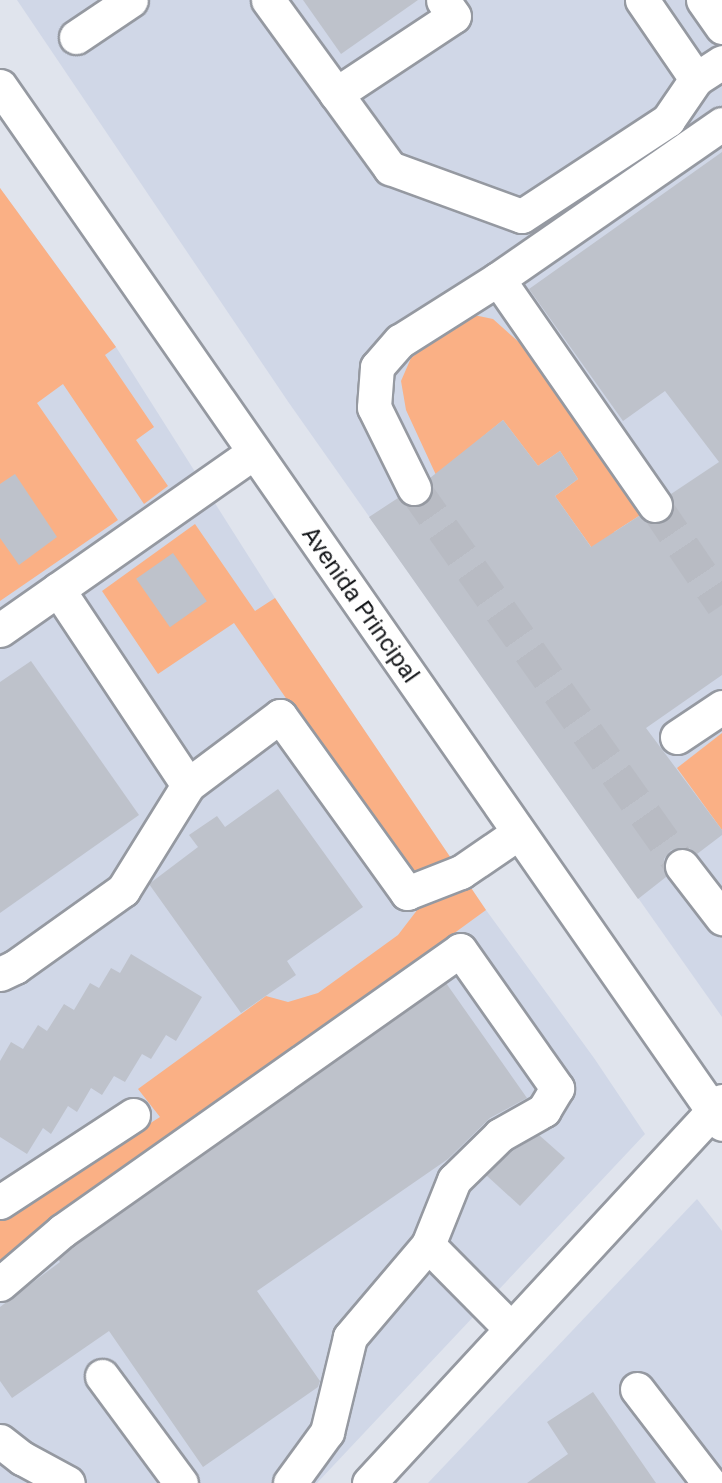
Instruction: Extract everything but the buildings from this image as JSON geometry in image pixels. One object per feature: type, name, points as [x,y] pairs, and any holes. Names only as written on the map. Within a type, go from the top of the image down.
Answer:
[{"type":"lane","points":[[76,37],[131,0]]},
{"type":"lane","points":[[268,0],[390,168],[522,216],[668,120],[709,71],[642,0]]},
{"type":"lane","points":[[336,94],[454,16],[443,0]]},
{"type":"lane","points":[[703,0],[722,27]]},
{"type":"lane","name":"Avenida Principal","points":[[0,86],[518,832],[719,1112]]},
{"type":"lane","points":[[414,488],[374,407],[377,367],[400,341],[498,279],[722,124]]},
{"type":"lane","points":[[498,279],[655,505]]},
{"type":"lane","points":[[0,629],[254,452]]},
{"type":"lane","points":[[58,589],[188,785]]},
{"type":"lane","points":[[677,737],[722,707]]},
{"type":"lane","points":[[0,974],[15,967],[122,890],[188,785],[280,716],[407,893],[461,872],[518,832]]},
{"type":"lane","points":[[682,866],[722,918]]},
{"type":"lane","points":[[0,1284],[62,1231],[460,950],[557,1088],[544,1110],[500,1135],[454,1180],[428,1245],[349,1337],[327,1432],[290,1483]]},
{"type":"lane","points":[[369,1483],[510,1328],[719,1112]]},
{"type":"lane","points":[[0,1202],[134,1115]]},
{"type":"lane","points":[[428,1245],[510,1328]]},
{"type":"lane","points":[[102,1376],[181,1483]]},
{"type":"lane","points":[[637,1389],[709,1483]]},
{"type":"lane","points":[[0,1441],[22,1458],[68,1483]]},
{"type":"shaded area","points":[[17,0],[722,0],[722,1017],[289,403]]},
{"type":"shaded area","points":[[0,188],[116,347],[275,598],[486,910],[594,1058],[645,1134],[317,1483],[0,1483]]},
{"type":"shaded area","points":[[0,188],[116,347],[105,355],[154,427],[136,440],[168,486],[144,504],[63,384],[37,403],[118,520],[0,601]]},
{"type":"shaded area","points":[[469,314],[493,319],[521,344],[642,514],[614,532],[631,603],[555,496],[578,479],[560,451],[538,466],[503,420],[436,475],[406,410],[401,381],[411,358]]},
{"type":"shaded area","points":[[195,524],[255,611],[275,598],[486,910],[0,1264],[0,1219],[160,1117],[138,1089],[266,996],[288,1002],[318,993],[398,935],[421,905],[409,876],[234,623],[158,674],[102,591]]},
{"type":"shaded area","points":[[722,733],[722,830],[677,768]]},
{"type":"shaded area","points":[[697,1199],[722,1231],[722,1483],[428,1483]]},
{"type":"tunnel","points":[[414,488],[682,866]]},
{"type":"tunnel","points":[[655,505],[722,604]]}]
